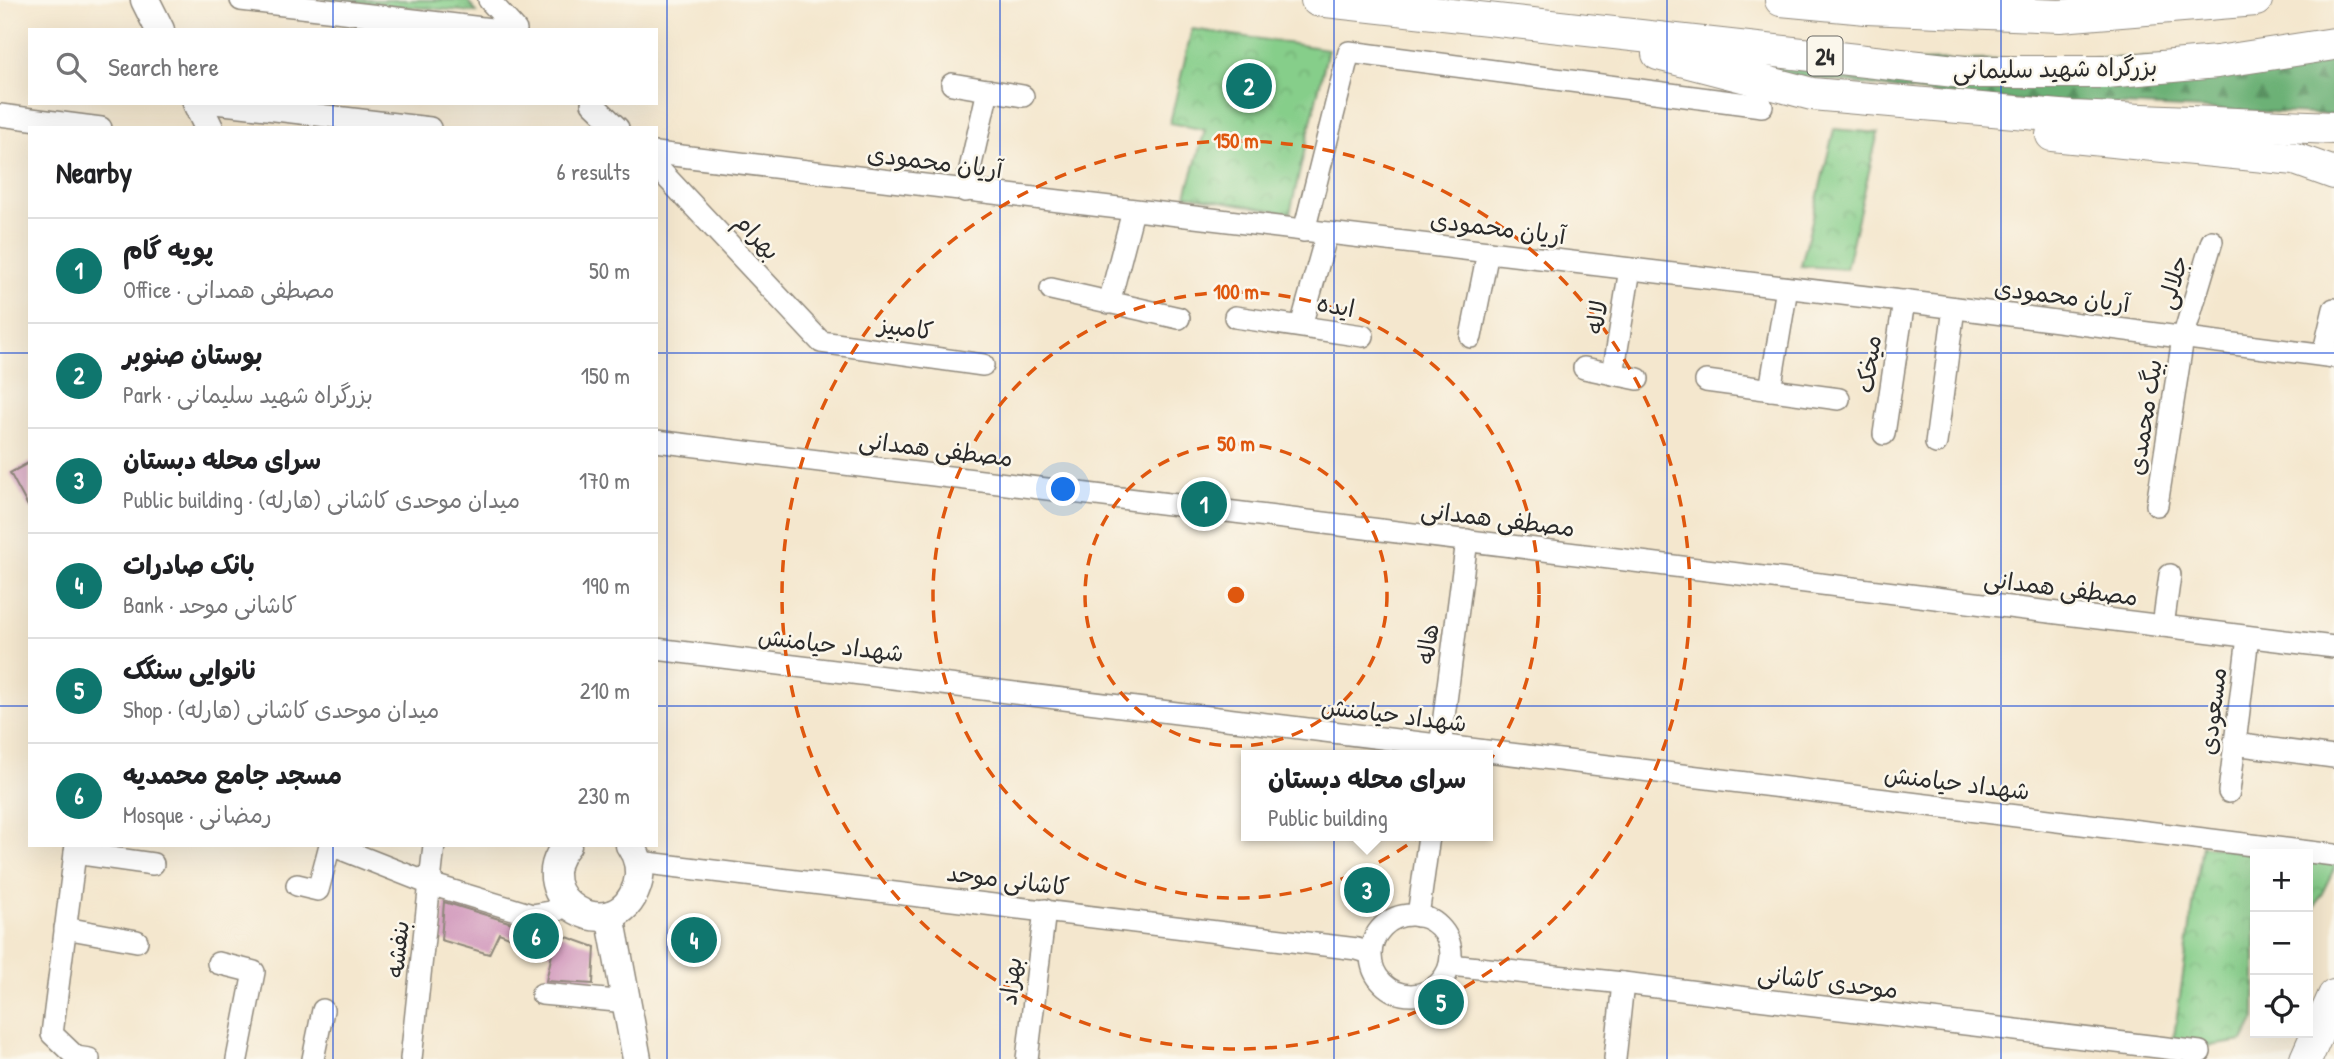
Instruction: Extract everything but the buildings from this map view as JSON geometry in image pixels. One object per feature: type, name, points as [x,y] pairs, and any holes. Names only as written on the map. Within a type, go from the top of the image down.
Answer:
[{"type":"highway","name":"بزرگراه شهید سلیمانی","points":[[1317,0],[1964,72],[2106,72],[2217,62],[2334,44]]},
{"type":"highway","name":"24","points":[[1781,0],[1866,8],[2060,16],[2256,0]]},
{"type":"highway","points":[[2168,9],[2200,0]]},
{"type":"highway","points":[[1545,26],[1812,94],[2072,117],[2320,127]]},
{"type":"highway","points":[[1872,99],[2066,137],[2295,159],[2334,173]]},
{"type":"highway","points":[[2306,1059],[2329,1005],[2334,981]]},
{"type":"main road","points":[[145,0],[159,28]]},
{"type":"main road","points":[[198,105],[208,126]]},
{"type":"main road","points":[[566,847],[559,859],[556,874],[559,892],[568,904],[595,917],[610,915],[624,907],[633,896],[639,881],[635,854]]},
{"type":"main road","points":[[610,915],[637,1059]]},
{"type":"main road","points":[[2291,1059],[2329,1005]]},
{"type":"street","points":[[242,0],[483,28]]},
{"type":"street","points":[[489,0],[514,28]]},
{"type":"street","points":[[1304,231],[1349,52],[1762,106]]},
{"type":"street","points":[[952,84],[1023,96]]},
{"type":"street","points":[[965,191],[988,90]]},
{"type":"street","points":[[232,105],[413,126]]},
{"type":"street","points":[[594,105],[616,126]]},
{"type":"street","points":[[0,116],[84,126]]},
{"type":"street","name":"آریان محمودی","points":[[658,153],[1904,301],[2329,356]]},
{"type":"street","name":"بهرام","points":[[658,168],[821,342]]},
{"type":"street","points":[[1109,303],[1133,211]]},
{"type":"street","name":"ایده","points":[[1301,326],[1327,233]]},
{"type":"street","name":"جلالی","points":[[2183,338],[2212,241]]},
{"type":"street","points":[[1471,337],[1488,252]]},
{"type":"street","name":"لاله","points":[[1614,374],[1630,269]]},
{"type":"street","points":[[1770,390],[1787,288]]},
{"type":"street","points":[[1051,289],[1179,318]]},
{"type":"street","name":"میخک","points":[[1884,434],[1904,301]]},
{"type":"street","points":[[1936,443],[1954,308]]},
{"type":"street","points":[[2329,356],[2334,309]]},
{"type":"street","name":"ایده","points":[[1235,317],[1363,336]]},
{"type":"street","name":"بیگ محمدی","points":[[2157,505],[2183,338]]},
{"type":"street","name":"کامبیز","points":[[821,342],[983,365]]},
{"type":"street","points":[[1584,368],[1638,379]]},
{"type":"street","points":[[1706,381],[1839,399]]},
{"type":"street","name":"مصطفی همدانی","points":[[658,440],[2334,647]]},
{"type":"street","name":"هاله","points":[[1440,750],[1467,540]]},
{"type":"street","points":[[2162,626],[2170,575]]},
{"type":"street","name":"مسعودی","points":[[2229,792],[2248,637]]},
{"type":"street","name":"شهداد حیامنش","points":[[658,649],[1432,750]]},
{"type":"street","points":[[2234,744],[2334,757]]},
{"type":"street","name":"شهداد حیامنش","points":[[1493,757],[2334,855]]},
{"type":"street","points":[[1418,916],[1428,841]]},
{"type":"street","points":[[297,885],[318,890],[330,847]]},
{"type":"street","points":[[336,847],[430,884],[532,915],[556,911],[568,904]]},
{"type":"street","name":"بنفشه","points":[[411,1059],[435,847]]},
{"type":"street","points":[[89,1059],[76,1057],[52,1034],[75,849],[153,864]]},
{"type":"street","name":"کاشانی موحد","points":[[635,854],[1045,910],[1357,948],[1370,953]]},
{"type":"street","name":"بهزاد","points":[[1027,1059],[1045,910]]},
{"type":"street","points":[[1404,916],[1418,916],[1441,928],[1451,952],[1450,965],[1445,977],[1436,987],[1412,996],[1399,994],[1378,979],[1370,953],[1381,928],[1404,916]]},
{"type":"street","points":[[65,928],[137,941]]},
{"type":"street","points":[[218,963],[254,972],[237,1059]]},
{"type":"street","name":"موحدی کاشانی","points":[[1450,965],[2200,1052]]},
{"type":"street","points":[[1615,1059],[1623,983]]},
{"type":"street","points":[[542,994],[627,1002]]},
{"type":"street","points":[[313,1059],[323,1010]]},
{"type":"green space","points":[[322,0],[467,0],[476,12]]},
{"type":"green space","points":[[1192,29],[1328,49],[1290,213],[1186,195],[1205,130],[1170,123]]},
{"type":"green space","points":[[2334,55],[2334,115],[1968,98],[1772,73],[1775,63]]},
{"type":"green space","points":[[1834,129],[1878,133],[1846,269],[1801,266]]},
{"type":"green space","points":[[2202,845],[2250,853],[2250,1028],[2243,1041],[2203,1047],[2173,1043]]},
{"type":"green space","points":[[2313,857],[2334,859],[2334,869],[2313,911]]},
{"type":"place","name":"بوستان صنوبر","points":[[1249,86]]},
{"type":"place","name":"پویه گام","points":[[1204,504]]},
{"type":"place","name":"سرای محله دبستان","points":[[1367,890]]},
{"type":"place","name":"مسجد جامع محمدیه","points":[[536,936]]},
{"type":"place","name":"بانک صادرات","points":[[694,940]]},
{"type":"place","name":"نانوایی سنگک","points":[[1441,1002]]}]
